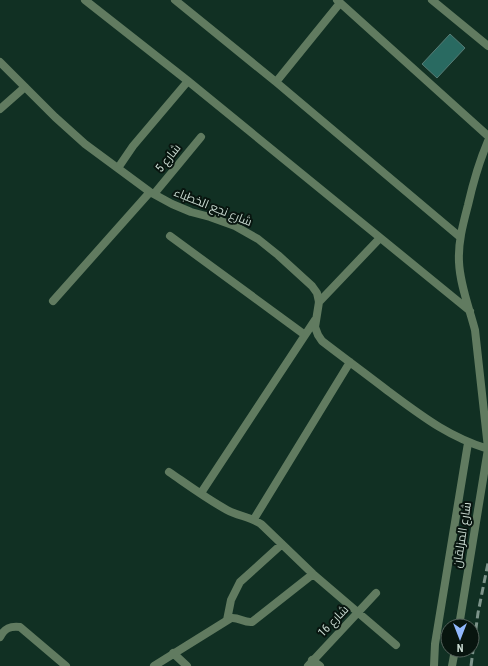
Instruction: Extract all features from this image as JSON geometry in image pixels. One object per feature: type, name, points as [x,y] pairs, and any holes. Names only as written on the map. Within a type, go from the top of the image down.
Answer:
[{"type":"street","points":[[85,0],[188,81],[470,311]]},
{"type":"street","points":[[175,0],[276,82],[460,237]]},
{"type":"street","points":[[432,0],[488,46]]},
{"type":"street","points":[[276,82],[338,2],[488,136]]},
{"type":"street","name":"شارع نجع الخطباء","points":[[0,62],[54,117],[85,144],[152,193],[172,204],[191,212],[235,226],[258,239],[312,286],[317,293],[319,302]]},
{"type":"street","points":[[118,168],[133,146],[188,81]]},
{"type":"street","points":[[0,109],[25,87]]},
{"type":"street","name":"شارع 5","points":[[53,301],[201,137]]},
{"type":"street","name":"شارع المزلقان","points":[[460,618],[488,449],[475,330],[462,287],[459,262],[460,237],[479,162],[488,141]]},
{"type":"street","points":[[170,236],[305,335]]},
{"type":"street","points":[[380,238],[319,302],[315,319],[315,327],[318,335],[322,341],[421,415],[445,431],[468,443],[488,449]]},
{"type":"street","points":[[201,493],[315,319]]},
{"type":"street","points":[[254,519],[350,362]]},
{"type":"street","points":[[434,666],[435,644],[468,443]]},
{"type":"street","points":[[169,472],[233,512],[240,516],[254,519],[268,529],[313,574],[396,645]]},
{"type":"street","points":[[227,620],[231,600],[240,582],[282,544]]},
{"type":"street","points":[[154,666],[227,620],[235,618],[248,623],[252,622],[313,574]]},
{"type":"street","name":"شارع 16","points":[[310,663],[376,593]]},
{"type":"street","points":[[0,637],[6,629],[13,626],[20,627],[66,666]]},
{"type":"street","points":[[173,653],[187,666]]},
{"type":"street","points":[[310,663],[320,666]]},
{"type":"building","points":[[450,34],[465,48],[437,78],[422,64]]},
{"type":"railway","points":[[471,666],[478,613],[488,563]]}]
